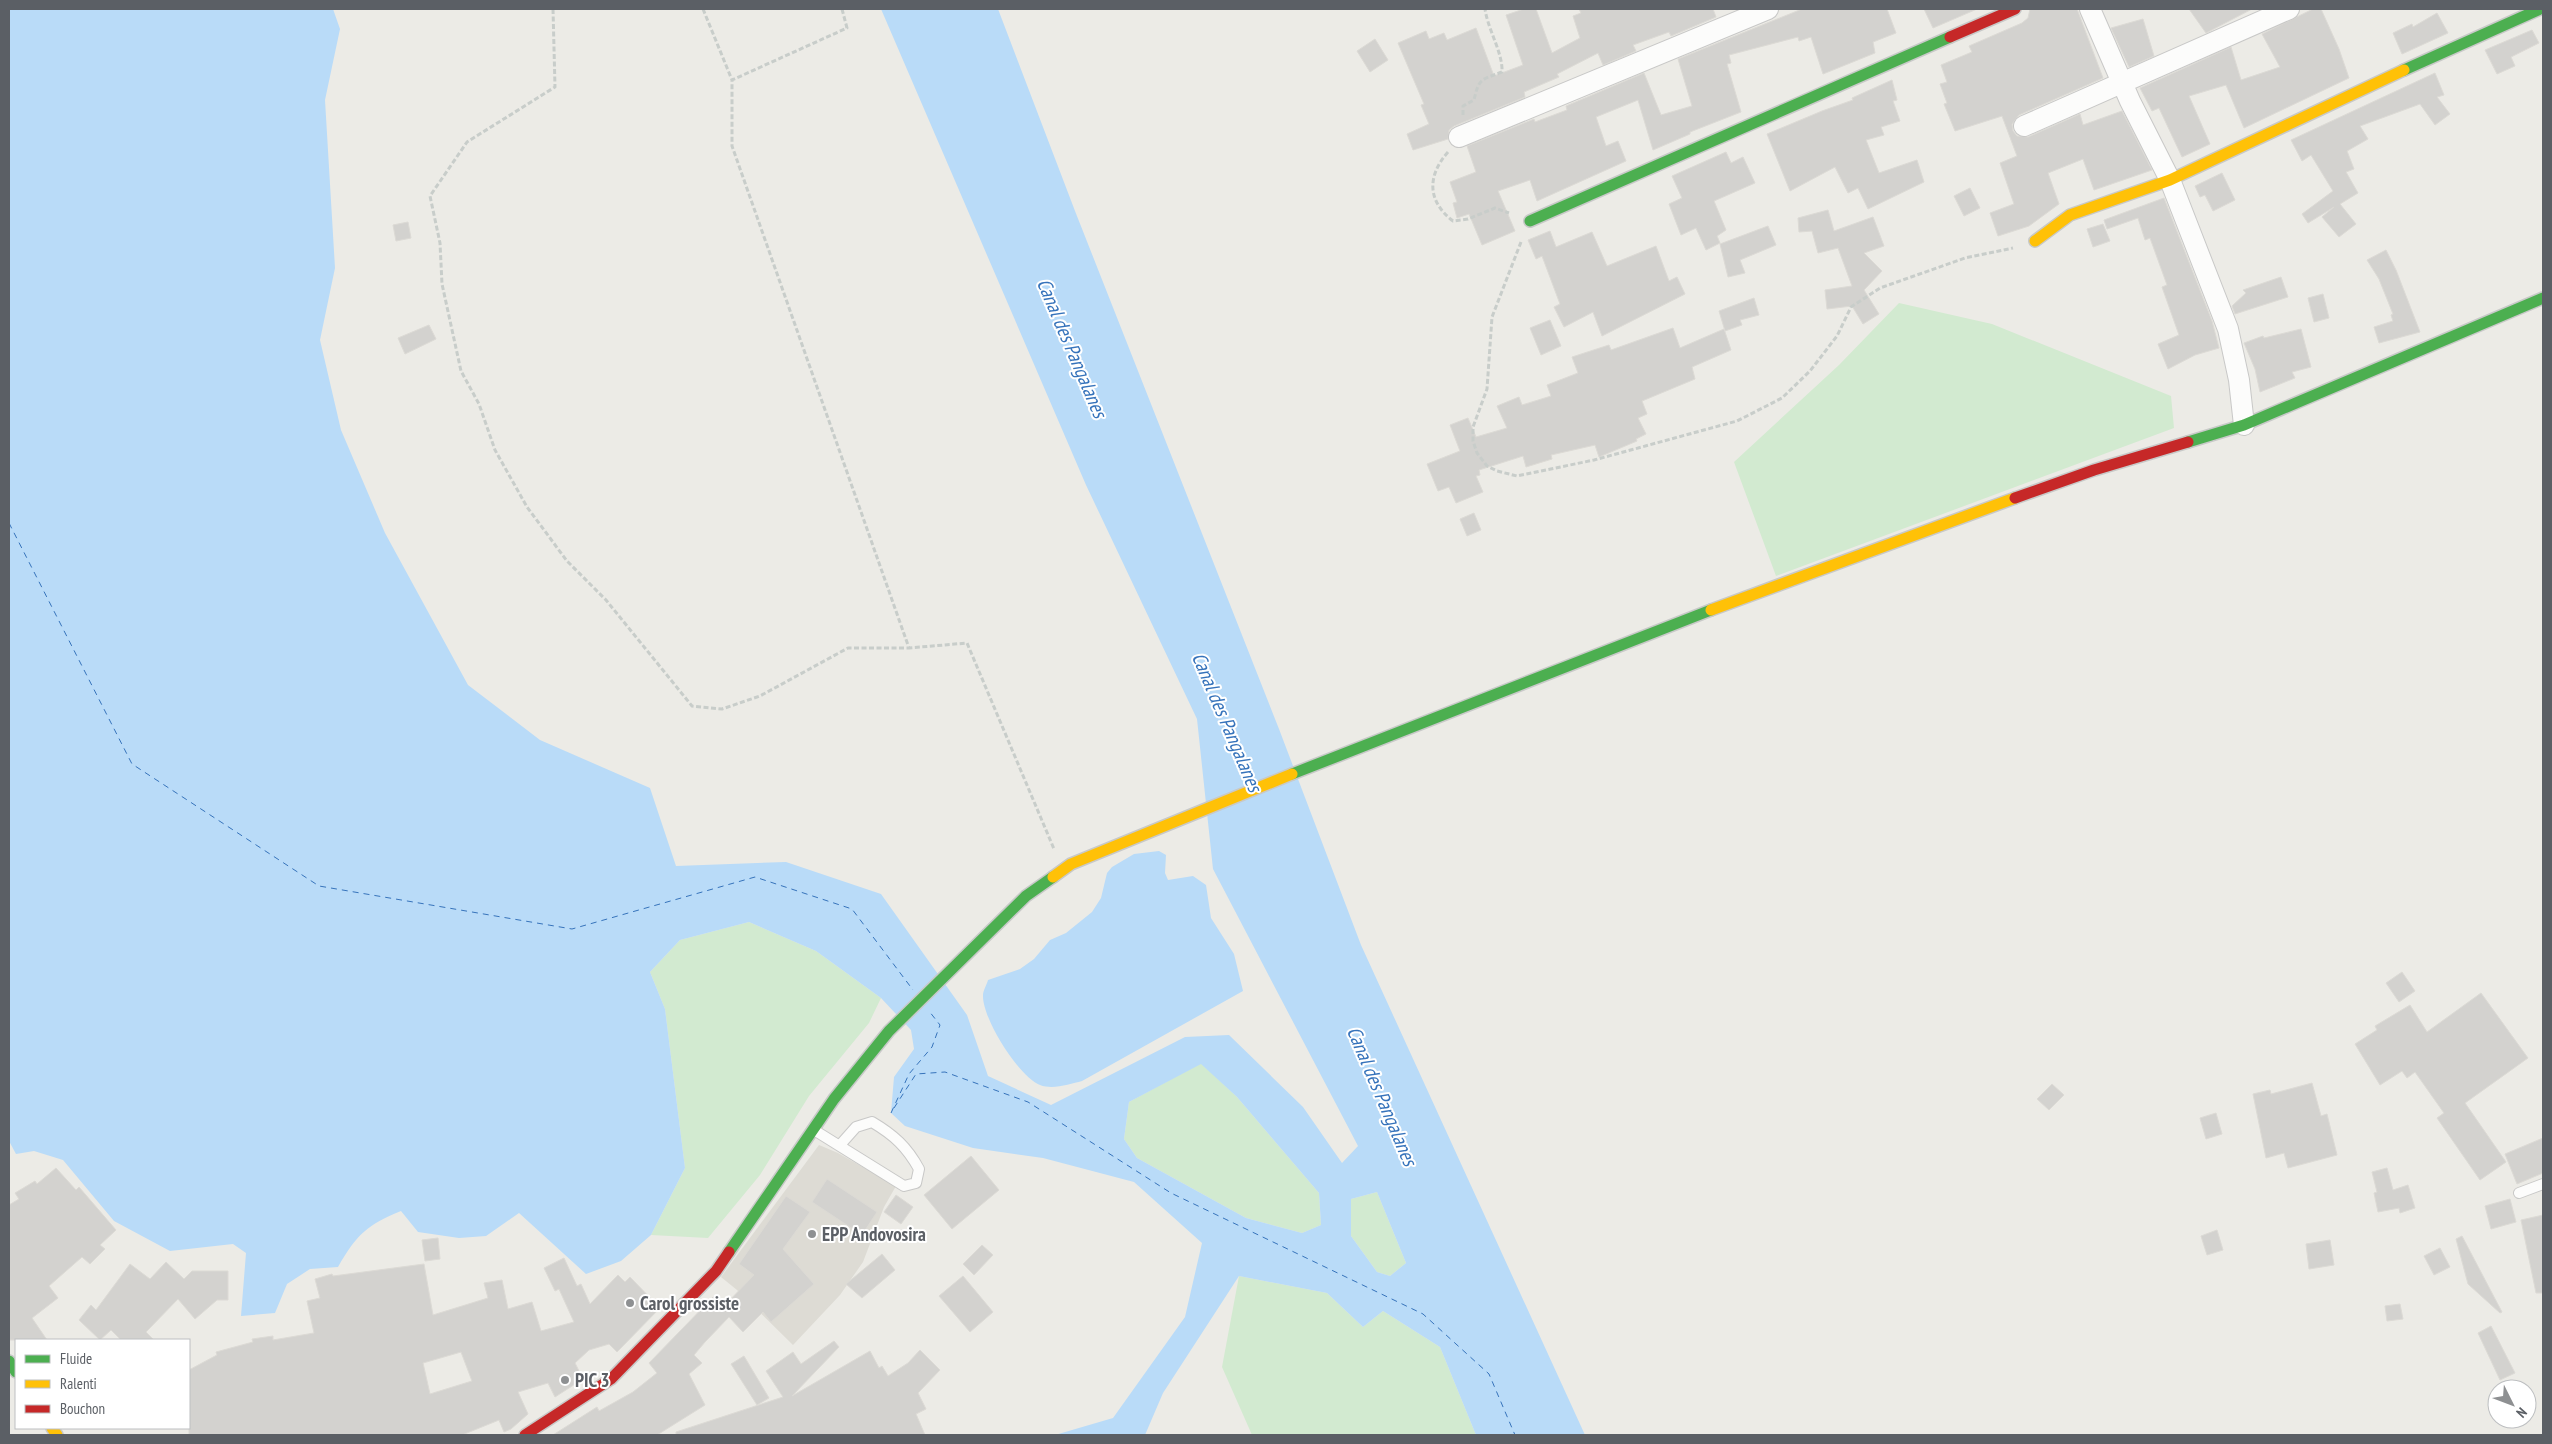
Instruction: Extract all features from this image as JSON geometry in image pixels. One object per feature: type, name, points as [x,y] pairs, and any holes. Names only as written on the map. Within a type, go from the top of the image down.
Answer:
[{"type":"street","points":[[1459,137],[1768,9]]},
{"type":"street","points":[[1530,221],[2015,9]]},
{"type":"street","points":[[2090,9],[2170,180],[2228,329],[2239,380],[2244,426]]},
{"type":"street","points":[[2024,126],[2289,9]]},
{"type":"street","points":[[2035,241],[2070,215],[2170,180],[2385,78],[2540,9]]},
{"type":"street","points":[[525,1435],[612,1379],[657,1334],[716,1271],[834,1099],[889,1032],[1026,896],[1071,864],[1187,815],[1759,591],[2094,470],[2244,426],[2543,298]]},
{"type":"lane","points":[[814,1130],[904,1186],[916,1183],[919,1169],[910,1152],[894,1135],[872,1122],[856,1127],[840,1145]]},
{"type":"lane","points":[[2519,1193],[2543,1184]]},
{"type":"path","points":[[553,9],[555,87],[467,142],[430,196],[440,243],[442,284],[461,371],[479,404],[499,458],[527,507],[567,561],[606,600],[692,706],[722,709],[760,696],[848,648],[909,648],[967,643],[1051,847],[1071,864]]},
{"type":"path","points":[[703,9],[732,80],[732,146],[909,648]]},
{"type":"path","points":[[732,80],[848,28],[842,9]]},
{"type":"path","points":[[1485,9],[1492,37],[1502,62],[1502,72],[1482,80],[1477,86],[1474,100],[1463,106],[1459,137],[1439,162],[1431,179],[1434,198],[1443,214],[1453,221],[1468,220],[1495,208],[1530,221],[1492,317],[1487,389],[1473,428],[1475,447],[1487,466],[1497,471],[1517,476],[1613,455],[1737,421],[1782,398],[1810,370],[1837,336],[1852,307],[1880,288],[1956,261],[2035,241]]},
{"type":"shaded area","name":"EPP Andovosira","points":[[819,1145],[838,1153],[896,1186],[884,1207],[863,1262],[840,1295],[793,1345],[737,1290],[721,1277]]},
{"type":"green space","points":[[1899,303],[1992,324],[2171,396],[2174,428],[1776,576],[1734,462],[1839,365]]},
{"type":"green space","points":[[749,922],[816,951],[881,998],[869,1023],[809,1096],[760,1175],[708,1238],[651,1235],[685,1168],[665,1009],[650,972],[680,940]]},
{"type":"green space","points":[[1201,1063],[1237,1097],[1319,1193],[1321,1225],[1302,1233],[1246,1218],[1137,1158],[1124,1139],[1129,1102]]},
{"type":"green space","points":[[1377,1192],[1406,1263],[1390,1276],[1377,1272],[1351,1236],[1351,1199]]},
{"type":"green space","points":[[1239,1276],[1327,1293],[1363,1327],[1383,1311],[1440,1347],[1476,1435],[1252,1435],[1222,1367]]},
{"type":"water","name":"Canal des Pangalanes","points":[[9,9],[333,9],[340,29],[325,100],[335,268],[320,340],[341,430],[385,533],[468,685],[540,740],[650,788],[676,866],[786,862],[881,894],[967,1015],[988,1076],[1051,1105],[1185,1037],[1229,1035],[1303,1107],[1342,1163],[1358,1146],[1213,869],[1197,719],[1086,485],[881,9],[998,9],[1075,211],[1279,729],[1361,945],[1585,1435],[1476,1435],[1440,1347],[1383,1311],[1363,1327],[1327,1293],[1239,1276],[1163,1393],[1145,1435],[1055,1435],[1113,1418],[1185,1317],[1202,1243],[1134,1182],[1043,1158],[973,1148],[905,1126],[891,1113],[894,1077],[914,1049],[911,1030],[881,998],[816,951],[749,922],[680,940],[650,972],[665,1009],[685,1168],[651,1235],[621,1261],[586,1274],[519,1213],[486,1236],[459,1238],[418,1232],[401,1211],[379,1221],[357,1238],[338,1267],[310,1269],[287,1284],[275,1313],[241,1316],[246,1253],[233,1244],[170,1251],[114,1221],[63,1160],[34,1151],[16,1154],[9,1141]],"holes":[[[1201,1064],[1237,1097],[1319,1193],[1321,1225],[1302,1233],[1246,1218],[1137,1158],[1124,1139],[1129,1102]],[[1377,1192],[1406,1263],[1390,1276],[1377,1272],[1351,1236],[1351,1199]]]},
{"type":"water","points":[[1159,851],[1166,855],[1165,873],[1168,880],[1193,876],[1206,885],[1211,918],[1234,954],[1243,991],[1082,1081],[1056,1087],[1040,1085],[1031,1079],[1012,1059],[988,1018],[983,993],[988,980],[1020,969],[1034,959],[1050,940],[1066,933],[1092,912],[1101,898],[1107,873],[1112,867],[1134,854]]},
{"type":"building","points":[[1524,9],[1536,9],[1552,53],[1580,38],[1573,16],[1581,13],[1579,9],[1713,9],[1716,17],[1671,36],[1669,32],[1633,45],[1636,51],[1603,65],[1598,53],[1557,74],[1559,77],[1524,92],[1525,97],[1454,126],[1449,130],[1448,139],[1413,150],[1407,134],[1429,124],[1421,105],[1424,104],[1398,43],[1426,31],[1429,39],[1444,33],[1447,40],[1476,28],[1494,76],[1523,65],[1506,15]]},
{"type":"building","points":[[1802,9],[1887,9],[1896,33],[1873,42],[1875,53],[1823,74],[1811,37],[1799,41],[1798,37],[1729,55],[1731,63],[1727,64],[1741,112],[1690,132],[1690,134],[1653,150],[1638,100],[1596,117],[1606,146],[1618,141],[1626,161],[1537,201],[1530,180],[1498,191],[1515,231],[1482,245],[1469,214],[1457,218],[1453,203],[1457,202],[1450,182],[1476,172],[1467,146],[1534,119],[1535,122],[1567,110],[1566,106],[1644,73],[1661,115],[1692,106],[1678,59]]},
{"type":"building","points":[[1924,9],[1977,9],[1933,28]]},
{"type":"building","points":[[2030,9],[2077,9],[2103,78],[2019,115],[2012,124],[2013,131],[2017,136],[2028,137],[2080,114],[2083,125],[2122,111],[2152,170],[2094,190],[2083,159],[2048,173],[2059,204],[2029,226],[1998,236],[1990,213],[2014,204],[2000,163],[2017,156],[2002,116],[1955,131],[1944,104],[1947,103],[1940,84],[1947,82],[1941,65],[1972,52],[1969,46],[2022,23],[2028,18]]},
{"type":"building","points":[[2189,9],[2252,9],[2206,33]]},
{"type":"building","points":[[2313,9],[2321,9],[2339,49],[2349,78],[2244,128],[2226,85],[2189,96],[2210,144],[2182,157],[2159,108],[2152,111],[2140,88],[2231,47],[2241,80],[2280,67],[2262,34]]},
{"type":"building","points":[[2437,13],[2448,33],[2402,54],[2393,33],[2412,24],[2413,27]]},
{"type":"building","points":[[2143,19],[2154,56],[2129,67],[2111,28]]},
{"type":"building","points":[[2532,30],[2539,43],[2511,57],[2515,66],[2497,74],[2485,50]]},
{"type":"building","points":[[1375,39],[1388,60],[1370,72],[1357,51]]},
{"type":"building","points":[[2435,73],[2444,95],[2437,97],[2450,114],[2435,125],[2420,104],[2360,126],[2368,139],[2347,151],[2354,169],[2346,172],[2358,193],[2340,204],[2356,224],[2339,237],[2322,217],[2334,207],[2308,223],[2302,214],[2333,191],[2311,155],[2302,161],[2291,140]]},
{"type":"building","points":[[1892,80],[1897,100],[1893,101],[1900,121],[1881,127],[1884,135],[1866,140],[1879,173],[1917,160],[1924,182],[1868,209],[1858,188],[1848,193],[1835,167],[1790,191],[1767,134],[1853,100],[1852,98]]},
{"type":"building","points":[[1726,152],[1731,163],[1743,157],[1755,183],[1714,201],[1726,230],[1717,236],[1720,243],[1706,250],[1696,228],[1681,235],[1669,204],[1682,198],[1672,176]]},
{"type":"building","points":[[2222,173],[2235,200],[2213,211],[2205,195],[2200,197],[2195,186]]},
{"type":"building","points":[[1970,188],[1980,208],[1964,216],[1954,196]]},
{"type":"building","points":[[2164,198],[2212,321],[2219,348],[2195,355],[2168,369],[2158,344],[2179,335],[2162,287],[2167,285],[2150,238],[2145,240],[2138,218],[2107,229],[2104,220]]},
{"type":"building","points":[[1828,210],[1834,231],[1873,217],[1884,246],[1864,253],[1882,271],[1864,290],[1879,314],[1863,324],[1852,306],[1827,309],[1825,290],[1852,286],[1838,248],[1818,253],[1812,231],[1799,232],[1798,218]]},
{"type":"building","points":[[408,222],[411,238],[396,241],[393,225]]},
{"type":"building","points":[[2103,224],[2110,241],[2093,247],[2087,229]]},
{"type":"building","points":[[1768,226],[1776,245],[1740,260],[1745,273],[1728,277],[1720,244]]},
{"type":"building","points":[[1550,231],[1556,247],[1592,232],[1607,266],[1656,246],[1669,281],[1677,277],[1685,294],[1602,336],[1593,312],[1564,327],[1554,307],[1560,304],[1542,256],[1536,259],[1528,240]]},
{"type":"building","points":[[2386,250],[2396,270],[2420,332],[2379,343],[2374,327],[2393,321],[2391,315],[2393,314],[2379,279],[2367,260]]},
{"type":"building","points":[[2281,277],[2288,297],[2235,314],[2232,306],[2246,293],[2243,290]]},
{"type":"building","points":[[2323,294],[2329,318],[2314,322],[2308,298]]},
{"type":"building","points":[[1754,298],[1759,315],[1740,320],[1742,325],[1725,331],[1719,311]]},
{"type":"building","points":[[1550,320],[1561,346],[1541,355],[1530,328]]},
{"type":"building","points":[[429,325],[436,339],[405,354],[398,338]]},
{"type":"building","points":[[1673,328],[1680,348],[1724,329],[1731,350],[1692,367],[1695,379],[1642,401],[1647,414],[1638,418],[1646,434],[1636,439],[1637,441],[1599,457],[1595,445],[1551,455],[1552,459],[1526,467],[1523,456],[1479,470],[1480,475],[1476,476],[1483,492],[1456,503],[1449,487],[1438,491],[1427,464],[1460,451],[1450,425],[1468,418],[1476,437],[1507,428],[1497,406],[1519,397],[1522,405],[1551,396],[1547,385],[1578,373],[1572,357],[1609,345],[1611,350]]},
{"type":"building","points":[[2301,329],[2311,367],[2292,372],[2295,378],[2260,392],[2255,369],[2244,343],[2263,336],[2264,338]]},
{"type":"building","points":[[1474,513],[1481,530],[1467,536],[1460,519]]},
{"type":"building","points":[[2402,972],[2415,991],[2399,1002],[2386,983]]},
{"type":"building","points":[[2481,993],[2528,1058],[2465,1103],[2506,1162],[2480,1180],[2437,1118],[2444,1113],[2415,1072],[2407,1078],[2402,1071],[2380,1085],[2355,1044],[2377,1030],[2375,1026],[2410,1005],[2427,1032]]},
{"type":"building","points":[[2312,1083],[2321,1116],[2327,1114],[2337,1155],[2288,1168],[2284,1153],[2266,1158],[2253,1094],[2270,1090],[2271,1094]]},
{"type":"building","points":[[2052,1084],[2064,1095],[2049,1110],[2037,1099]]},
{"type":"building","points":[[2216,1113],[2222,1134],[2206,1139],[2200,1118]]},
{"type":"building","points":[[2543,1138],[2543,1173],[2517,1184],[2505,1154]]},
{"type":"building","points":[[971,1156],[999,1190],[952,1229],[924,1195]]},
{"type":"building","points":[[56,1168],[76,1190],[79,1187],[116,1230],[100,1245],[105,1249],[90,1264],[82,1257],[49,1286],[58,1298],[32,1318],[46,1339],[9,1340],[9,1205],[19,1199],[15,1193],[35,1181],[37,1184]]},
{"type":"building","points":[[2387,1168],[2393,1190],[2408,1185],[2415,1208],[2400,1213],[2399,1208],[2378,1212],[2374,1193],[2377,1192],[2372,1172]]},
{"type":"building","points":[[827,1179],[877,1212],[862,1235],[812,1202]]},
{"type":"building","points":[[896,1195],[913,1207],[901,1224],[884,1212]]},
{"type":"building","points":[[786,1196],[810,1212],[783,1249],[814,1284],[771,1322],[763,1312],[743,1332],[729,1317],[705,1342],[694,1355],[702,1363],[689,1374],[705,1405],[657,1435],[553,1435],[597,1407],[599,1411],[633,1392],[657,1373],[649,1363],[715,1295],[725,1305],[754,1275],[739,1264]]},
{"type":"building","points":[[2510,1199],[2516,1222],[2491,1229],[2485,1206]]},
{"type":"building","points":[[2543,1215],[2543,1293],[2536,1293],[2521,1220]]},
{"type":"building","points":[[2217,1230],[2223,1250],[2207,1255],[2201,1236]]},
{"type":"building","points":[[2462,1236],[2502,1312],[2500,1313],[2468,1284],[2456,1239]]},
{"type":"building","points":[[438,1238],[440,1259],[425,1261],[422,1240]]},
{"type":"building","points":[[2330,1240],[2334,1265],[2309,1269],[2306,1244]]},
{"type":"building","points":[[982,1245],[993,1255],[974,1275],[963,1264]]},
{"type":"building","points":[[2440,1248],[2450,1267],[2434,1275],[2424,1256]]},
{"type":"building","points":[[882,1254],[895,1270],[862,1298],[846,1284]]},
{"type":"building","points":[[564,1258],[577,1286],[581,1284],[590,1304],[618,1275],[625,1282],[630,1277],[660,1308],[617,1352],[609,1344],[589,1350],[575,1363],[583,1379],[555,1397],[548,1383],[518,1392],[528,1414],[511,1429],[504,1432],[499,1420],[462,1435],[189,1435],[190,1369],[217,1355],[216,1352],[253,1342],[252,1339],[273,1336],[273,1340],[314,1333],[307,1301],[320,1298],[315,1279],[332,1274],[333,1276],[424,1264],[433,1315],[488,1298],[484,1283],[502,1280],[508,1309],[532,1302],[541,1331],[574,1322],[559,1289],[555,1291],[544,1268]],"holes":[[[461,1352],[472,1381],[430,1394],[423,1363]]]},
{"type":"building","points":[[166,1262],[184,1279],[192,1271],[228,1271],[228,1300],[217,1300],[195,1319],[178,1299],[146,1332],[153,1339],[120,1339],[111,1330],[99,1339],[79,1320],[91,1305],[96,1310],[130,1264],[150,1279]]},
{"type":"building","points":[[963,1276],[993,1312],[970,1332],[939,1296]]},
{"type":"building","points":[[2400,1304],[2403,1319],[2387,1321],[2385,1306]]},
{"type":"building","points":[[2491,1326],[2515,1373],[2500,1379],[2478,1333]]},
{"type":"building","points":[[834,1341],[839,1347],[792,1396],[870,1351],[879,1368],[882,1366],[888,1376],[908,1363],[920,1350],[940,1370],[918,1393],[926,1409],[916,1414],[925,1435],[676,1435],[676,1432],[783,1397],[766,1371],[793,1352],[801,1364]]},
{"type":"building","points":[[744,1356],[769,1398],[757,1405],[731,1364]]},
{"type":"ferry route","points":[[9,523],[132,764],[319,886],[572,929],[755,877],[852,909],[913,990]]},
{"type":"ferry route","points":[[891,1113],[909,1074],[932,1047],[940,1025],[929,1011]]},
{"type":"ferry route","points":[[894,1108],[916,1074],[945,1072],[1028,1102],[1171,1193],[1423,1314],[1489,1374],[1515,1435]]},
{"type":"traffic: fast","points":[[2404,70],[2540,9]]},
{"type":"traffic: fast","points":[[1530,221],[1950,37]]},
{"type":"traffic: fast","points":[[2188,442],[2244,425],[2543,298]]},
{"type":"traffic: fast","points":[[1292,774],[1711,610]]},
{"type":"traffic: fast","points":[[729,1252],[834,1099],[889,1031],[1026,896],[1053,877]]},
{"type":"traffic: fast","points":[[9,1361],[15,1370]]},
{"type":"traffic: slow","points":[[2035,241],[2070,215],[2170,180],[2404,70]]},
{"type":"traffic: slow","points":[[1711,610],[2015,498]]},
{"type":"traffic: slow","points":[[1053,877],[1071,864],[1292,774]]},
{"type":"traffic: slow","points":[[53,1429],[57,1435]]},
{"type":"traffic: jam","points":[[1950,37],[2015,9]]},
{"type":"traffic: jam","points":[[2015,498],[2094,470],[2188,442]]},
{"type":"traffic: jam","points":[[525,1435],[611,1379],[716,1271],[729,1252]]},
{"type":"place","name":"EPP Andovosira","points":[[812,1234]]},
{"type":"place","name":"Carol grossiste","points":[[630,1303]]},
{"type":"place","name":"PIC 3","points":[[565,1380]]}]
